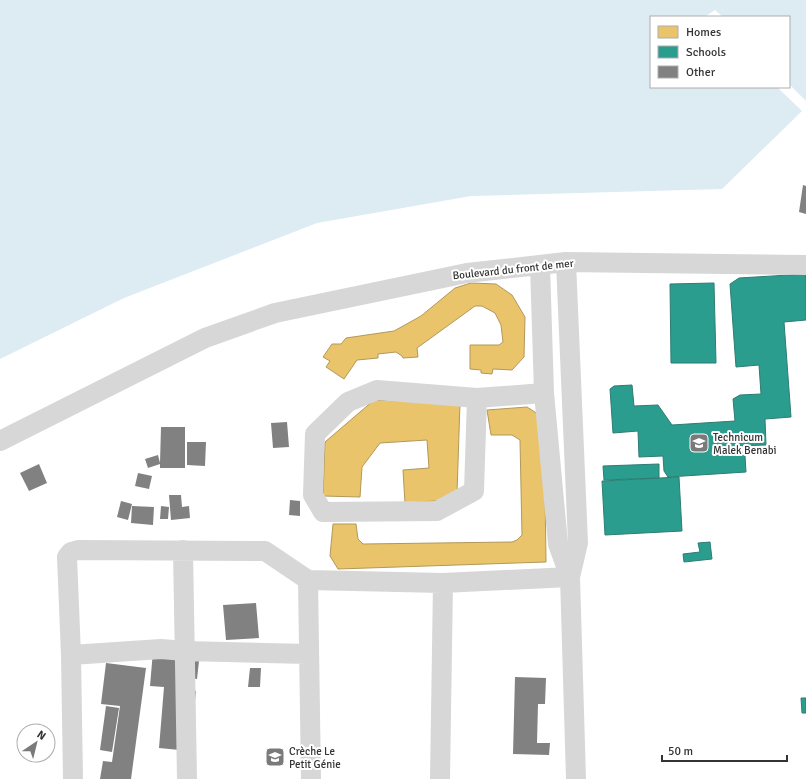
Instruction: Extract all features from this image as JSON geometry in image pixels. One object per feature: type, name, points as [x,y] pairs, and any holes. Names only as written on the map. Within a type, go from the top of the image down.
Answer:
[{"type":"street","name":"Boulevard du front de mer","points":[[0,441],[204,338],[275,313],[467,273],[566,262],[806,265]]},
{"type":"street","points":[[566,262],[578,543],[570,577],[576,779]]},
{"type":"street","points":[[540,265],[544,392],[558,544],[570,577]]},
{"type":"street","points":[[477,398],[474,491],[437,511],[323,512],[313,495],[315,434],[348,402],[377,390],[477,398],[544,392]]},
{"type":"street","points":[[73,779],[71,655],[67,556],[71,552],[78,550],[265,551],[308,580],[443,583],[570,577]]},
{"type":"street","points":[[183,550],[188,779]]},
{"type":"street","points":[[308,580],[311,779]]},
{"type":"street","points":[[440,779],[443,583]]},
{"type":"street","points":[[71,655],[161,649],[309,654]]},
{"type":"shaded area","points":[[0,0],[806,0],[806,101],[790,85],[790,16],[722,16],[715,10],[706,16],[650,16],[650,88],[778,88],[802,111],[722,189],[471,196],[317,223],[124,298],[0,359]]},
{"type":"building: Homes","points":[[471,283],[496,284],[512,295],[525,317],[524,357],[512,370],[493,369],[492,374],[481,373],[481,370],[470,369],[470,345],[499,345],[503,342],[501,325],[495,313],[482,306],[475,306],[417,348],[418,357],[403,358],[396,352],[378,354],[378,358],[357,360],[344,379],[326,367],[330,361],[323,357],[332,344],[341,344],[346,338],[394,331],[421,316],[455,288]]},
{"type":"building: Homes","points":[[374,400],[460,403],[457,493],[449,500],[405,503],[403,470],[429,468],[427,440],[380,443],[362,467],[360,497],[323,496],[325,442]]},
{"type":"building: Homes","points":[[527,407],[544,418],[546,562],[338,569],[330,556],[333,524],[356,524],[358,539],[363,544],[512,542],[517,540],[522,535],[520,440],[512,435],[491,435],[487,410]]},
{"type":"building: Schools","points":[[806,274],[806,320],[784,322],[791,417],[765,419],[766,445],[738,446],[745,456],[746,472],[668,477],[664,471],[663,456],[639,457],[638,431],[613,433],[610,389],[614,386],[632,385],[634,406],[658,405],[672,425],[735,421],[733,399],[740,395],[761,394],[759,365],[736,367],[730,284],[739,278]]},
{"type":"building: Schools","points":[[714,283],[716,363],[671,363],[670,284]]},
{"type":"building: Schools","points":[[659,464],[659,478],[604,480],[603,466]]},
{"type":"building: Schools","points":[[679,477],[682,531],[605,535],[602,481]]},
{"type":"building: Schools","points":[[710,542],[712,559],[684,562],[683,554],[700,552],[698,543]]},
{"type":"building: Schools","points":[[801,698],[806,698],[806,713],[802,713]]},
{"type":"building: Other","points":[[803,185],[806,186],[806,214],[799,212]]},
{"type":"building: Other","points":[[287,422],[289,447],[273,448],[271,423]]},
{"type":"building: Other","points":[[161,427],[185,427],[185,468],[160,468],[160,464],[148,468],[145,459],[158,455],[160,463]]},
{"type":"building: Other","points":[[187,442],[206,442],[205,466],[187,465]]},
{"type":"building: Other","points":[[39,464],[47,483],[29,491],[20,473]]},
{"type":"building: Other","points":[[138,473],[152,476],[149,489],[135,486]]},
{"type":"building: Other","points":[[169,495],[181,495],[182,507],[189,506],[190,518],[171,520]]},
{"type":"building: Other","points":[[290,500],[300,501],[300,516],[289,515]]},
{"type":"building: Other","points":[[121,501],[132,504],[128,520],[117,517]]},
{"type":"building: Other","points":[[132,506],[154,507],[153,525],[131,523]]},
{"type":"building: Other","points":[[161,506],[169,507],[168,519],[160,519]]},
{"type":"building: Other","points":[[256,603],[259,638],[226,640],[223,605]]},
{"type":"building: Other","points":[[153,651],[199,661],[197,679],[182,677],[181,690],[196,691],[190,751],[159,748],[164,687],[150,686]]},
{"type":"building: Other","points":[[106,663],[146,668],[131,779],[100,779],[103,761],[112,762],[120,706],[101,704]]},
{"type":"building: Other","points":[[250,668],[261,668],[260,687],[248,687]]},
{"type":"building: Other","points":[[515,677],[546,678],[545,704],[538,704],[537,743],[550,743],[549,755],[513,754]]},
{"type":"building: Other","points":[[106,706],[119,708],[112,752],[100,750]]},
{"type":"place","name":"Technicum Malek Benabi","points":[[699,443]]},
{"type":"place","name":"Crèche Le Petit Génie","points":[[275,757]]}]
